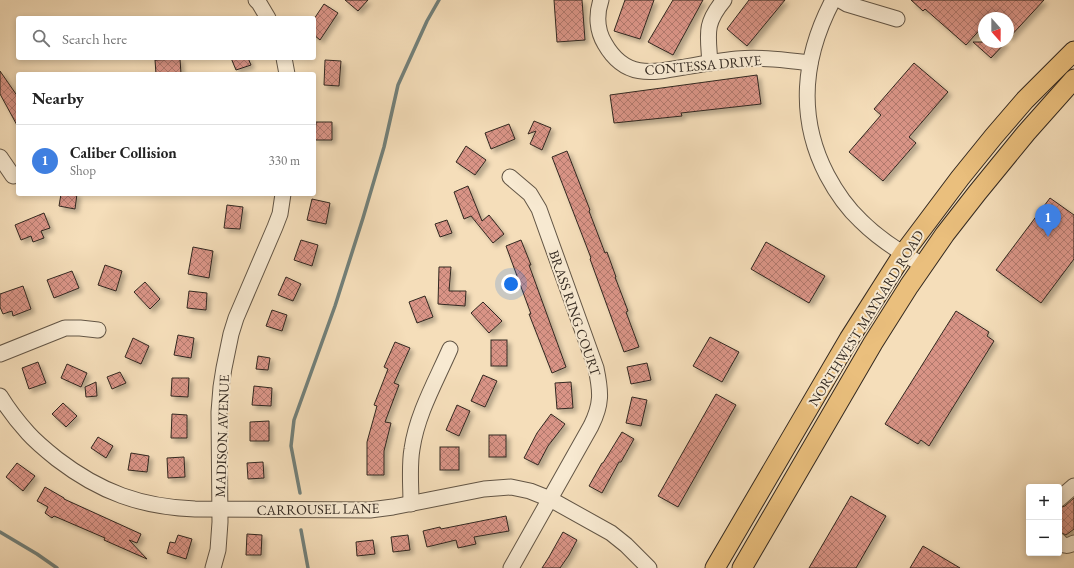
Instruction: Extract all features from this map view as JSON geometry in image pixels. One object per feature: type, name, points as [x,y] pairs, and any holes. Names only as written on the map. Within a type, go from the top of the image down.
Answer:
[{"type":"main road","name":"NORTHWEST MAYNARD ROAD","points":[[715,568],[849,340],[903,254],[960,178],[994,136],[1025,100],[1074,51]]},
{"type":"main road","name":"NORTHWEST MAYNARD ROAD","points":[[742,568],[873,343],[923,265],[977,193],[1026,133],[1074,79]]},
{"type":"street","name":"CONTESSA DRIVE","points":[[601,0],[598,13],[598,24],[603,41],[618,60],[628,67],[639,71],[659,72],[738,59],[810,63]]},
{"type":"street","points":[[710,63],[708,35],[709,26],[716,10],[724,0]]},
{"type":"street","points":[[833,0],[824,17],[810,63],[807,107],[811,134],[822,164],[841,198],[860,220],[873,232],[903,254],[923,265]]},
{"type":"street","points":[[840,0],[847,4],[897,19]]},
{"type":"street","points":[[260,1],[267,16]]},
{"type":"street","points":[[284,60],[287,72]]},
{"type":"street","points":[[0,157],[13,176]]},
{"type":"street","name":"BRASS RING COURT","points":[[510,177],[530,194],[539,209],[596,368],[600,384],[600,394],[595,417],[511,568]]},
{"type":"street","name":"MADISON AVENUE","points":[[213,568],[218,550],[220,509],[219,412],[221,387],[227,350],[236,318],[280,214],[283,196]]},
{"type":"street","points":[[0,354],[65,328],[98,330]]},
{"type":"street","points":[[412,504],[411,456],[415,432],[424,406],[450,349]]},
{"type":"street","name":"CARROUSEL LANE","points":[[0,396],[19,423],[48,452],[69,468],[92,482],[133,500],[172,508],[370,510],[412,504],[484,489],[511,487],[530,491],[550,499],[612,533],[649,568]]},
{"type":"street","points":[[1062,496],[1074,486]]},
{"type":"street","points":[[1062,544],[1069,546],[1074,543]]},
{"type":"building","points":[[345,0],[368,0],[358,11]]},
{"type":"building","points":[[554,0],[582,0],[585,40],[557,42]]},
{"type":"building","points":[[625,0],[654,0],[640,39],[614,31]]},
{"type":"building","points":[[673,0],[703,0],[673,55],[648,42]]},
{"type":"building","points":[[749,0],[785,0],[747,46],[727,29]]},
{"type":"building","points":[[911,0],[1044,0],[1014,32],[1014,12],[978,12],[978,32],[966,45],[925,9],[923,11]]},
{"type":"building","points":[[324,4],[338,13],[320,40],[316,37],[316,16]]},
{"type":"building","points":[[973,42],[978,42],[978,46]]},
{"type":"building","points":[[980,48],[1000,48],[991,58]]},
{"type":"building","points":[[155,60],[180,60],[181,72],[156,72]]},
{"type":"building","points":[[232,60],[249,60],[251,65],[236,70]]},
{"type":"building","points":[[325,60],[341,61],[339,86],[324,85]]},
{"type":"building","points":[[914,63],[948,92],[909,137],[916,143],[883,181],[849,152],[881,115],[874,109]]},
{"type":"building","points":[[0,71],[16,94],[16,123],[0,94]]},
{"type":"building","points":[[757,75],[761,104],[681,113],[682,116],[614,123],[610,95]]},
{"type":"building","points":[[534,121],[551,128],[542,150],[530,144],[536,131],[528,134]]},
{"type":"building","points":[[316,122],[332,122],[332,140],[316,140]]},
{"type":"building","points":[[509,124],[515,139],[491,149],[485,133]]},
{"type":"building","points":[[466,146],[486,160],[475,175],[456,162]]},
{"type":"building","points":[[567,151],[605,253],[607,252],[639,347],[624,352],[590,259],[591,258],[552,157]]},
{"type":"building","points":[[468,186],[482,221],[489,215],[504,234],[493,243],[471,216],[464,219],[454,192]]},
{"type":"building","points":[[61,196],[77,196],[75,209],[59,206]]},
{"type":"building","points":[[1050,198],[1074,215],[1074,259],[1041,303],[996,270]]},
{"type":"building","points":[[312,199],[330,203],[326,224],[307,220]]},
{"type":"building","points":[[227,205],[243,207],[240,229],[224,228]]},
{"type":"building","points":[[44,213],[50,228],[41,231],[44,238],[33,242],[31,236],[21,240],[15,225]]},
{"type":"building","points":[[447,220],[452,233],[440,237],[435,224]]},
{"type":"building","points":[[301,240],[318,245],[312,266],[294,260]]},
{"type":"building","points":[[521,240],[566,367],[552,373],[529,314],[531,314],[506,246]]},
{"type":"building","points":[[766,242],[825,276],[809,303],[751,269]]},
{"type":"building","points":[[193,247],[213,251],[209,278],[188,274]]},
{"type":"building","points":[[105,265],[122,271],[116,291],[98,285]]},
{"type":"building","points":[[439,267],[451,267],[449,291],[466,291],[465,306],[438,304]]},
{"type":"building","points":[[72,271],[79,288],[54,298],[47,280]]},
{"type":"building","points":[[286,277],[301,284],[293,301],[278,295]]},
{"type":"building","points":[[145,282],[160,299],[150,309],[134,292]]},
{"type":"building","points":[[23,286],[31,309],[13,316],[12,311],[3,314],[0,307],[0,294]]},
{"type":"building","points":[[189,291],[207,293],[206,310],[187,308]]},
{"type":"building","points":[[425,296],[433,317],[417,323],[409,302]]},
{"type":"building","points":[[483,302],[502,321],[489,333],[471,313]]},
{"type":"building","points":[[272,310],[287,315],[282,331],[266,326]]},
{"type":"building","points":[[956,311],[989,332],[987,336],[994,341],[929,446],[921,440],[918,444],[885,424]]},
{"type":"building","points":[[178,335],[194,338],[191,358],[174,355]]},
{"type":"building","points":[[710,337],[739,352],[722,382],[693,366]]},
{"type":"building","points":[[133,338],[149,346],[141,364],[125,357]]},
{"type":"building","points":[[491,340],[507,340],[507,366],[491,366]]},
{"type":"building","points":[[395,342],[410,348],[394,383],[399,385],[385,422],[391,423],[384,451],[384,475],[367,475],[367,442],[377,406],[374,405],[388,369],[384,367]]},
{"type":"building","points":[[258,356],[270,358],[268,370],[256,369]]},
{"type":"building","points":[[38,362],[46,383],[29,389],[22,368]]},
{"type":"building","points":[[647,363],[651,380],[631,384],[627,367]]},
{"type":"building","points":[[67,364],[87,373],[81,387],[61,378]]},
{"type":"building","points":[[120,372],[126,383],[112,389],[107,377]]},
{"type":"building","points":[[483,375],[497,381],[485,407],[471,401]]},
{"type":"building","points":[[172,378],[189,378],[188,397],[171,396]]},
{"type":"building","points":[[96,382],[97,396],[86,397],[85,387]]},
{"type":"building","points":[[571,382],[573,408],[557,409],[555,383]]},
{"type":"building","points":[[254,386],[272,388],[271,406],[252,405]]},
{"type":"building","points":[[716,394],[736,405],[678,507],[658,496]]},
{"type":"building","points":[[632,397],[647,400],[641,426],[626,423]]},
{"type":"building","points":[[63,403],[77,416],[66,427],[52,414]]},
{"type":"building","points":[[457,405],[470,411],[459,436],[446,430]]},
{"type":"building","points":[[172,414],[187,415],[187,438],[171,438]]},
{"type":"building","points":[[551,414],[565,424],[548,446],[538,465],[524,458],[537,433]]},
{"type":"building","points":[[269,421],[269,441],[250,441],[250,422]]},
{"type":"building","points":[[622,432],[634,439],[602,493],[589,486]]},
{"type":"building","points":[[489,435],[506,435],[506,457],[489,457]]},
{"type":"building","points":[[98,437],[113,446],[106,458],[91,448]]},
{"type":"building","points":[[440,447],[459,447],[459,470],[440,470]]},
{"type":"building","points":[[131,453],[149,456],[147,472],[128,470]]},
{"type":"building","points":[[184,457],[185,477],[168,478],[167,458]]},
{"type":"building","points":[[263,462],[264,478],[248,479],[247,463]]},
{"type":"building","points":[[17,463],[35,476],[23,491],[6,477]]},
{"type":"building","points":[[45,487],[64,499],[141,534],[137,543],[129,540],[147,559],[104,540],[105,538],[54,516],[52,518],[45,513],[48,507],[37,501]]},
{"type":"building","points":[[851,496],[886,516],[856,568],[809,568]]},
{"type":"building","points":[[1074,498],[1074,529],[1066,535],[1062,533],[1062,507]]},
{"type":"building","points":[[506,516],[509,531],[474,537],[476,544],[458,548],[456,540],[427,547],[423,531],[440,527],[441,529]]},
{"type":"building","points":[[563,532],[577,540],[569,555],[560,568],[542,568],[549,557]]},
{"type":"building","points":[[247,534],[262,535],[261,555],[246,555]]},
{"type":"building","points":[[178,535],[192,539],[186,559],[167,553],[170,542],[175,543]]},
{"type":"building","points":[[408,535],[410,550],[393,552],[391,537]]},
{"type":"building","points":[[373,540],[375,554],[357,556],[356,542]]},
{"type":"building","points":[[923,546],[960,568],[910,568]]},
{"type":"waterway","points":[[300,493],[291,446],[294,420],[335,306],[363,218],[384,147],[398,85],[427,21],[439,0]]},
{"type":"waterway","points":[[301,530],[308,568]]},
{"type":"waterway","points":[[0,532],[57,568]]},
{"type":"place","name":"Caliber Collision","points":[[1048,237]]}]
